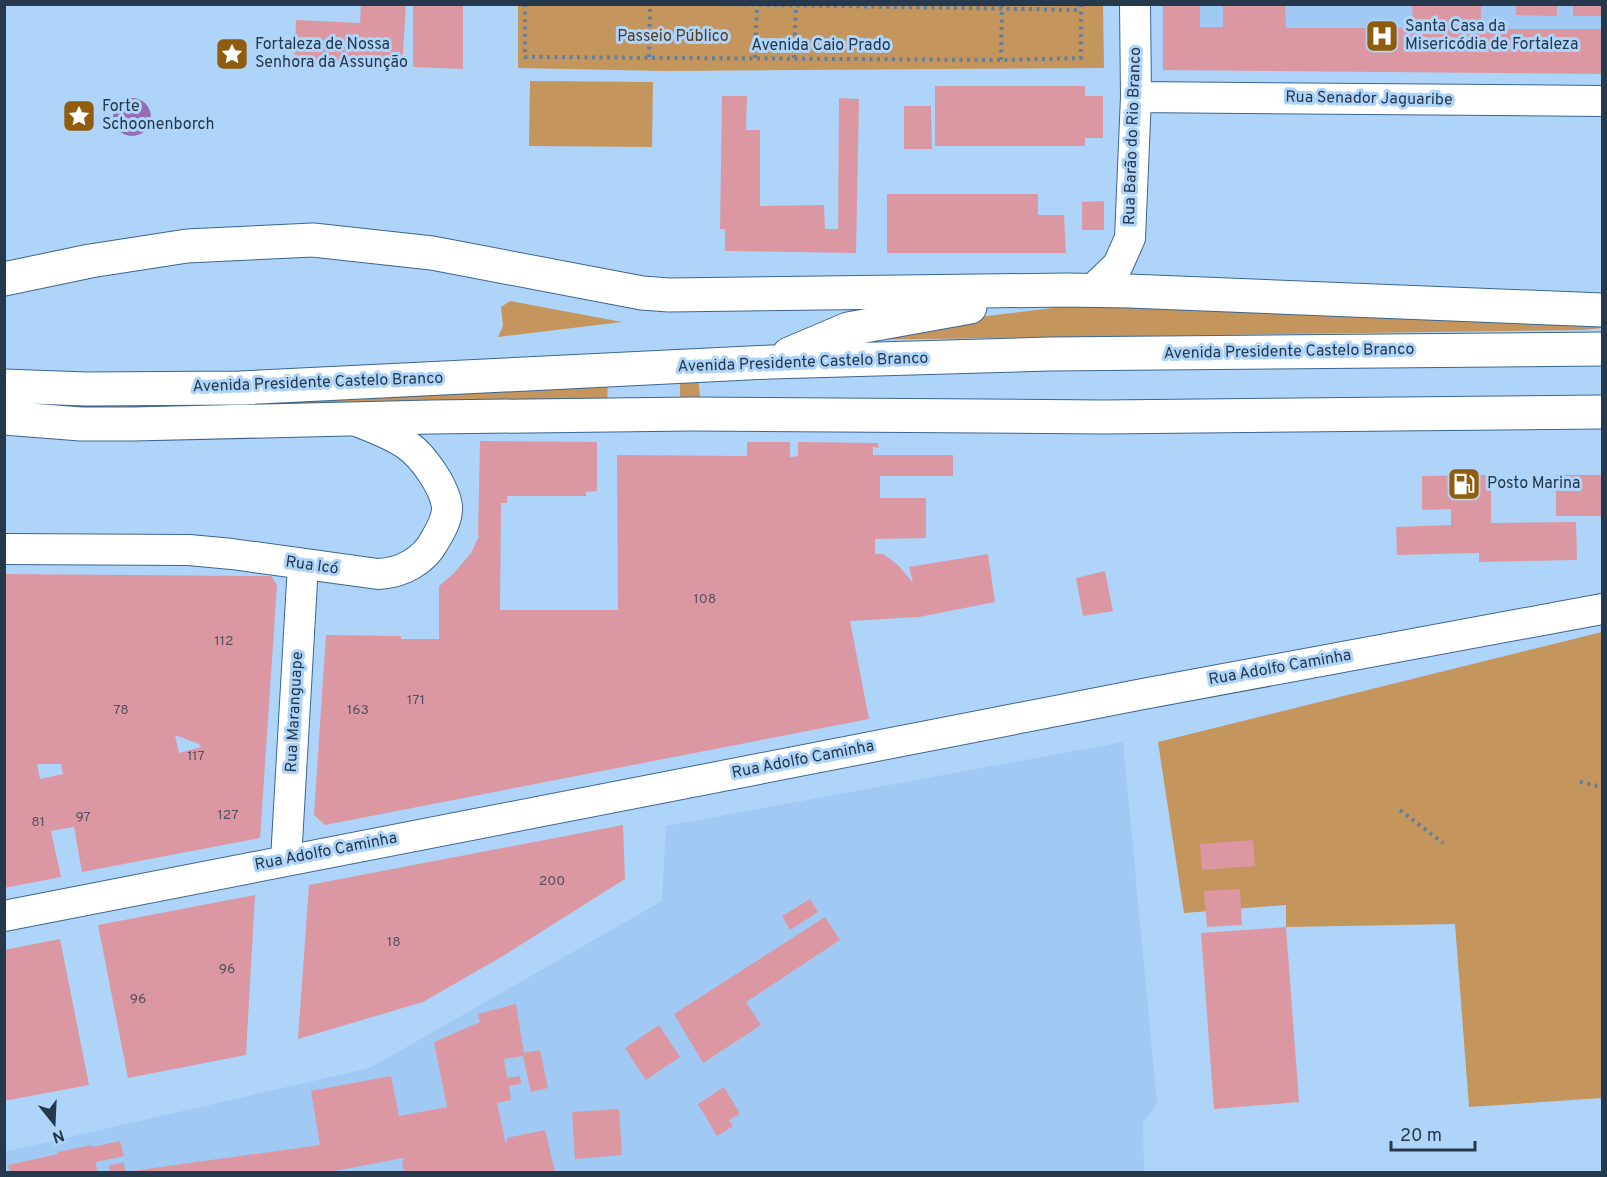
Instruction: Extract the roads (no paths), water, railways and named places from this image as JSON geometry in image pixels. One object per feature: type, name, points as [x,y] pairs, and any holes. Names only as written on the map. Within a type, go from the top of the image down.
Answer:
[{"type":"main road","points":[[4,279],[90,261],[187,246],[313,240],[432,253],[651,294],[669,295],[1079,290],[1602,310]]},
{"type":"main road","points":[[771,362],[848,329],[1079,290]]},
{"type":"main road","name":"Avenida Presidente Castelo Branco","points":[[4,386],[86,389],[240,388],[771,362],[1050,354],[1602,349]]},
{"type":"main road","points":[[4,418],[81,424],[133,424],[682,414],[1104,417],[1602,412]]},
{"type":"street","name":"Rua Barão do Rio Branco","points":[[1079,290],[1118,265],[1130,238],[1136,97],[1135,4]]},
{"type":"street","name":"Rua Senador Jaguaribe","points":[[1136,97],[1602,101]]},
{"type":"street","name":"Rua Icó","points":[[4,549],[189,550],[378,574],[391,573],[410,566],[431,549],[445,520],[447,506],[440,486],[422,460],[408,445],[352,419]]},
{"type":"street","name":"Rua Maranguape","points":[[286,860],[303,564]]},
{"type":"street","name":"Rua Adolfo Caminha","points":[[4,916],[1143,694],[1602,609]]},
{"type":"place","name":"Santa Casa da Misericódia de Fortaleza","points":[[1382,36]]},
{"type":"place","name":"Fortaleza de Nossa Senhora da Assunção","points":[[232,54]]},
{"type":"place","name":"Forte Schoonenborch","points":[[79,116]]},
{"type":"place","name":"Posto Marina","points":[[1464,484]]},
{"type":"park label","name":"Passeio Público","points":[[673,37]]}]
